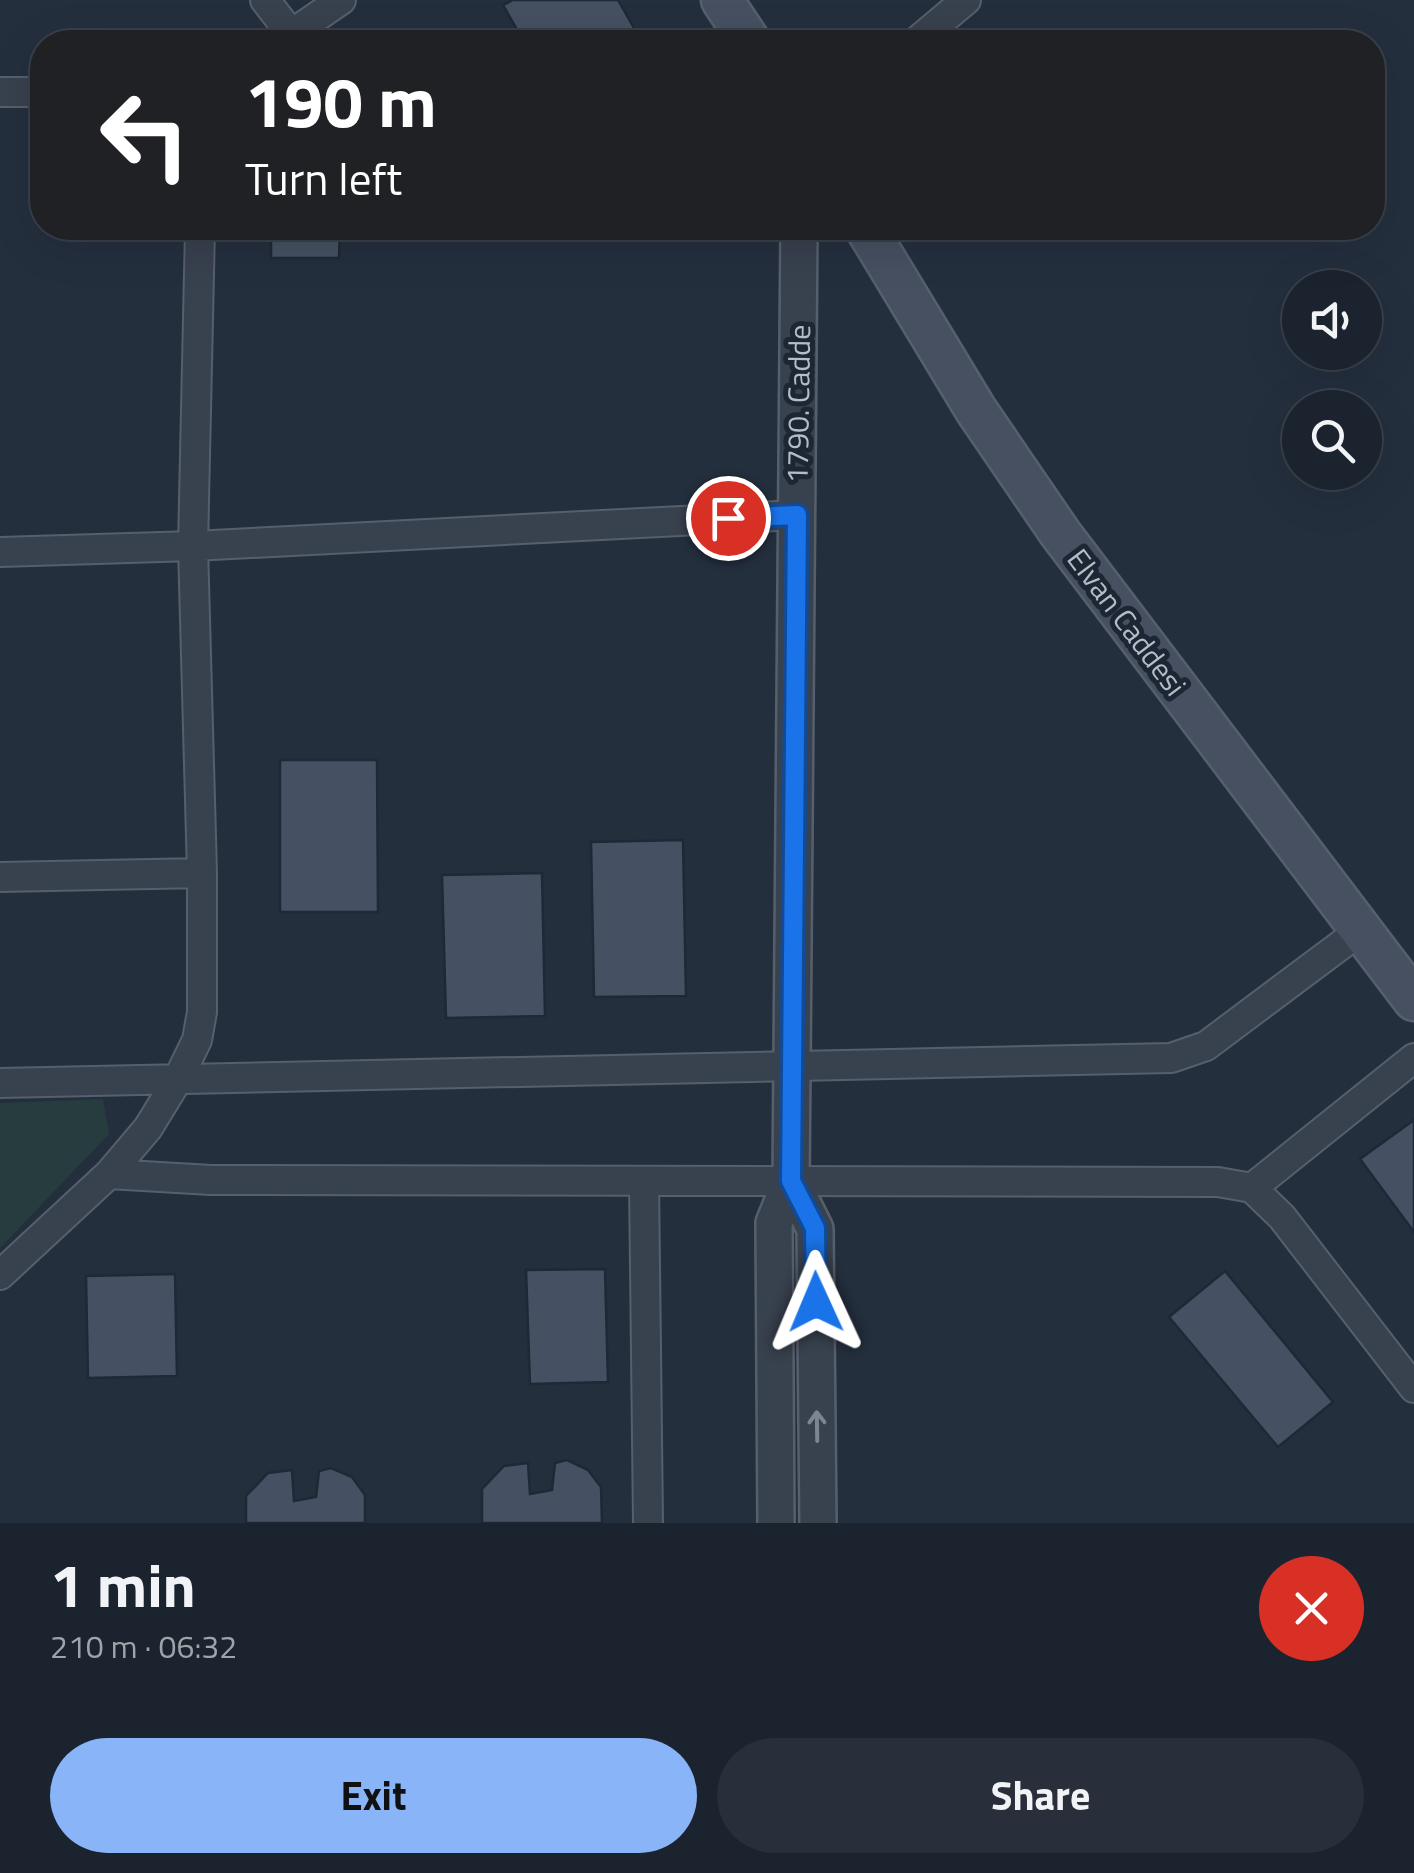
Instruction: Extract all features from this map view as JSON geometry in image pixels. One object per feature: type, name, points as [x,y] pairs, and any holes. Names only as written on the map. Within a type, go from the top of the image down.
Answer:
[{"type":"main road","points":[[722,0],[742,30]]},
{"type":"main road","name":"Elvan Caddesi","points":[[873,240],[976,410],[1060,533],[1414,1000]]},
{"type":"street","points":[[265,0],[281,30]]},
{"type":"street","points":[[299,30],[341,0]]},
{"type":"street","points":[[930,30],[966,0]]},
{"type":"street","points":[[0,92],[30,92]]},
{"type":"street","points":[[0,1275],[109,1174],[148,1128],[197,1040],[202,1012],[202,873],[193,546],[200,240]]},
{"type":"street","name":"1790. Cadde","points":[[776,1523],[774,1224],[791,1181],[799,240]]},
{"type":"street","points":[[0,552],[797,515]]},
{"type":"street","points":[[0,877],[202,873]]},
{"type":"street","points":[[0,1083],[1146,1060],[1192,1053],[1361,930]]},
{"type":"street","points":[[1252,1188],[1414,1058]]},
{"type":"street","points":[[109,1174],[211,1180],[1218,1182],[1252,1188],[1282,1217],[1414,1388]]},
{"type":"street","points":[[644,1181],[648,1523]]},
{"type":"street","name":"1790. Cadde","points":[[791,1181],[815,1228],[818,1523]]},
{"type":"green space","points":[[103,1099],[109,1134],[0,1248],[0,1103]]},
{"type":"building","points":[[513,0],[618,0],[635,30],[517,30],[503,5]]},
{"type":"building","points":[[271,240],[340,240],[339,258],[271,258]]},
{"type":"building","points":[[280,760],[377,760],[378,912],[280,912]]},
{"type":"building","points":[[683,840],[686,996],[594,997],[591,842]]},
{"type":"building","points":[[542,873],[545,1016],[446,1018],[442,875]]},
{"type":"building","points":[[1414,1120],[1414,1232],[1360,1159]]},
{"type":"building","points":[[605,1269],[608,1382],[530,1384],[526,1270]]},
{"type":"building","points":[[1225,1271],[1333,1402],[1278,1447],[1169,1317]]},
{"type":"building","points":[[175,1274],[177,1376],[88,1378],[86,1276]]},
{"type":"building","points":[[567,1460],[588,1470],[601,1487],[602,1523],[482,1523],[482,1489],[504,1466],[528,1463],[530,1494],[552,1490],[555,1463]]},
{"type":"building","points":[[331,1468],[352,1477],[365,1495],[365,1523],[246,1523],[246,1496],[268,1473],[292,1470],[294,1501],[316,1497],[319,1471]]},
{"type":"route","points":[[728,518],[797,515],[791,1181],[815,1228],[816,1302]]}]
